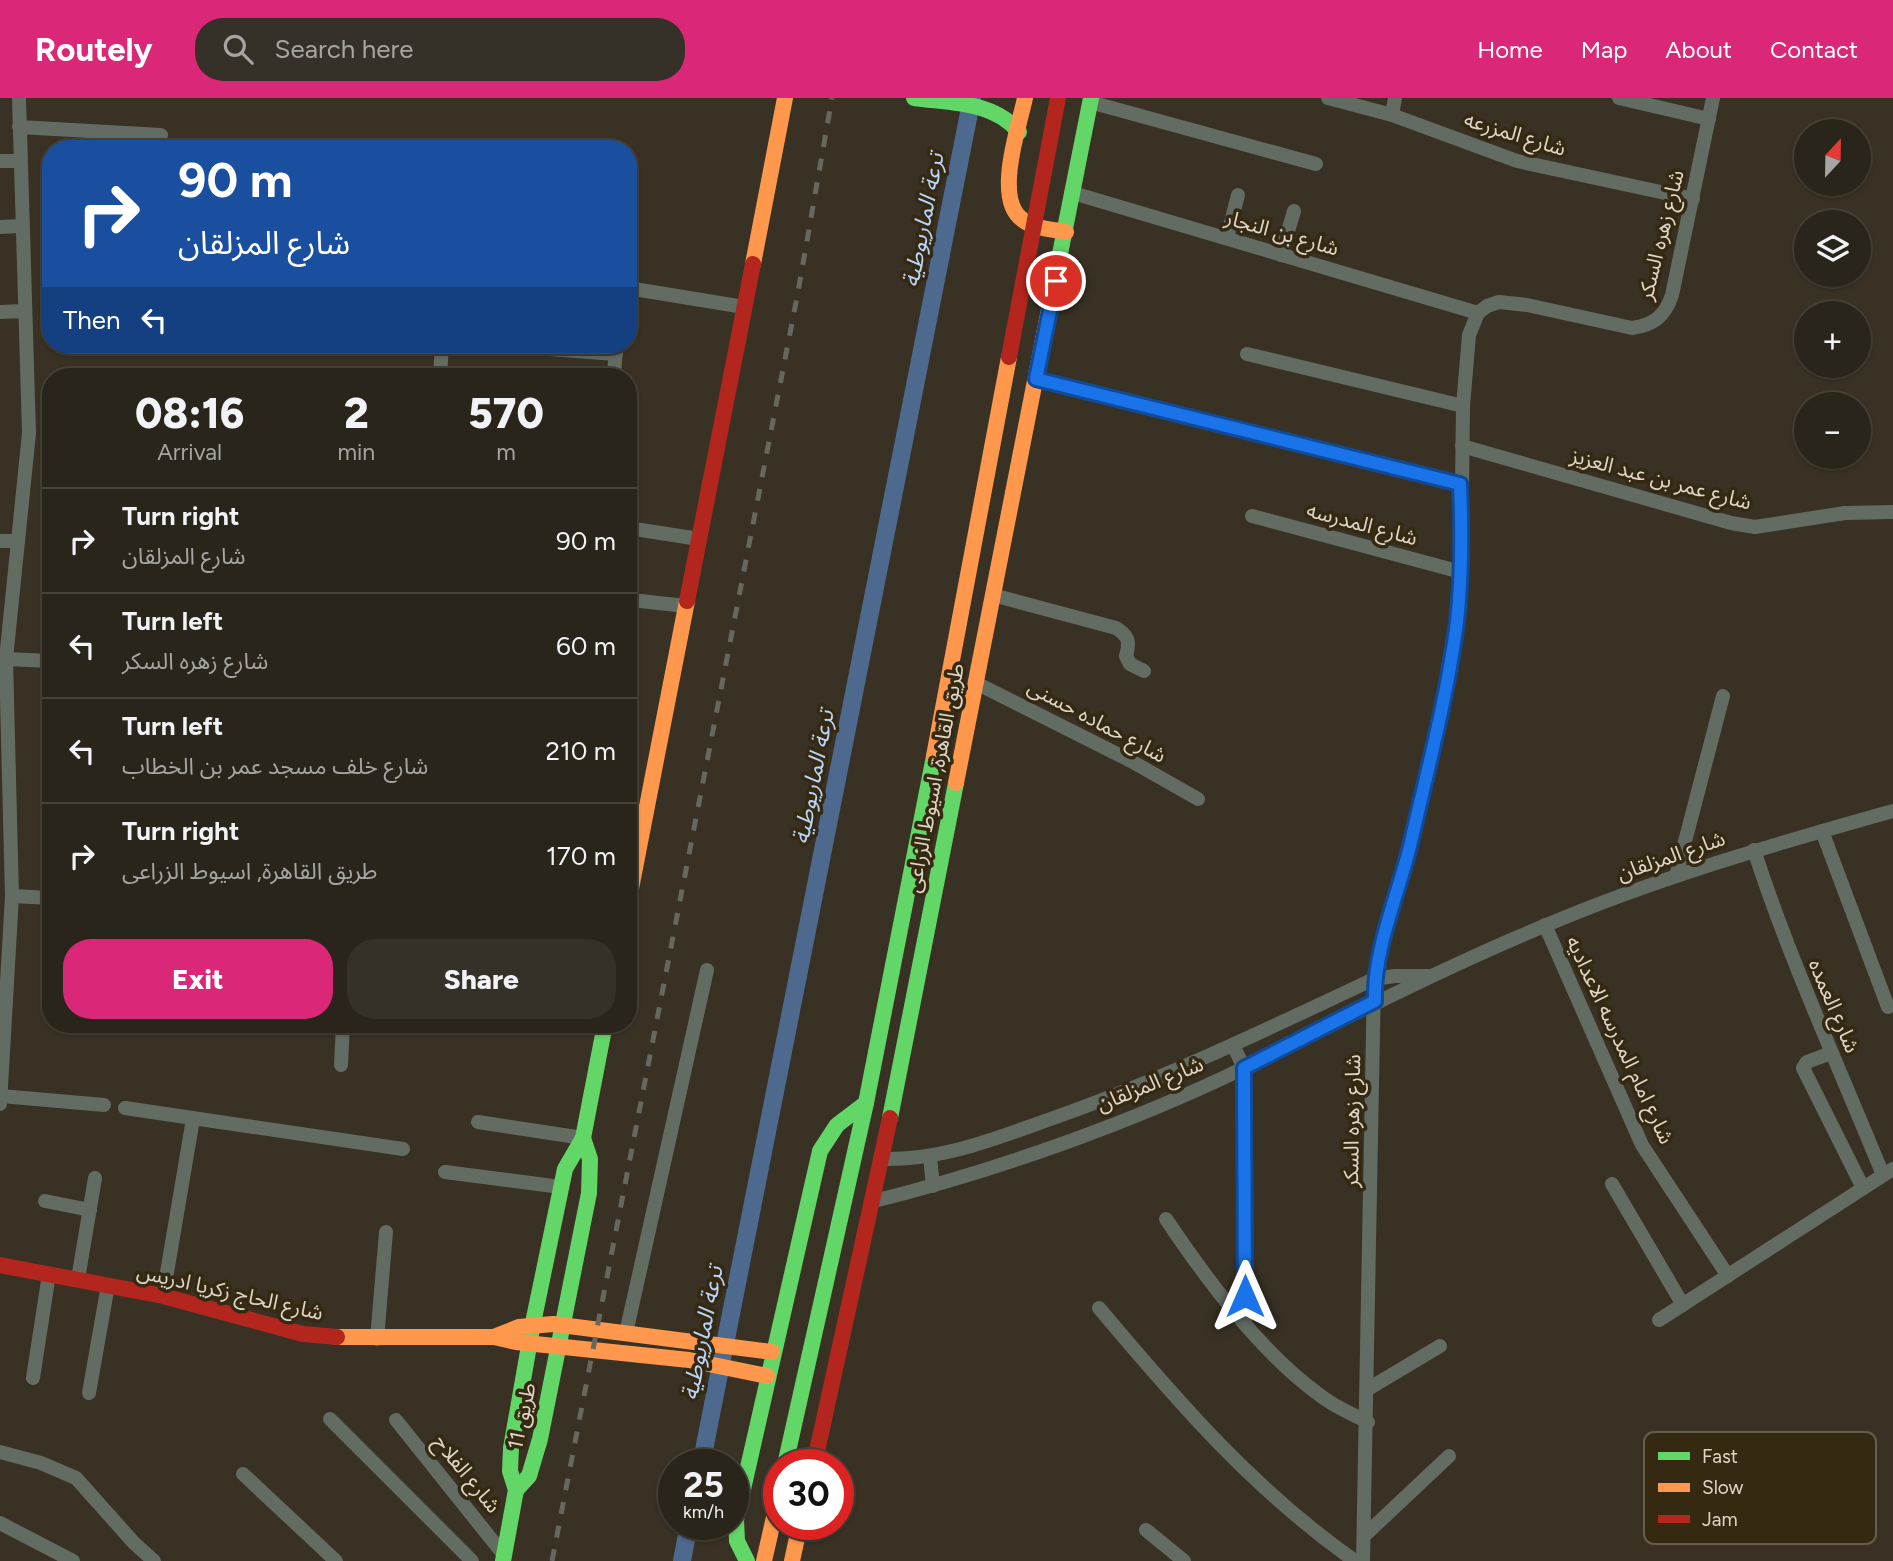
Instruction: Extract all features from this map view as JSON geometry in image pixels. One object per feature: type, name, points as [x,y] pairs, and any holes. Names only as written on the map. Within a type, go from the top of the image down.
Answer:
[{"type":"main road","points":[[637,852],[785,98]]},
{"type":"main road","points":[[914,98],[991,110],[1010,120],[1019,132]]},
{"type":"main road","points":[[1025,98],[1007,188],[1010,204],[1019,217],[1033,225],[1066,232]]},
{"type":"main road","name":"طريق القاهرة, اسيوط الزراعى","points":[[789,1449],[866,1103],[954,655],[1058,98]]},
{"type":"main road","name":"طريق القاهرة, اسيوط الزراعى","points":[[818,1449],[874,1200],[1091,100]]},
{"type":"main road","points":[[583,1138],[603,1033]]},
{"type":"main road","points":[[747,1561],[735,1536],[736,1520],[772,1352],[820,1151],[837,1125],[866,1103],[892,1103]]},
{"type":"main road","name":"طريق 11","points":[[503,1558],[516,1490],[510,1471],[511,1448],[529,1343],[561,1188],[571,1155],[583,1138]]},
{"type":"main road","name":"طريق 11","points":[[516,1490],[529,1476],[535,1459],[589,1193],[590,1158],[583,1138]]},
{"type":"main road","name":"شارع الحاج زكريا ادريس","points":[[0,1265],[163,1296],[303,1334],[377,1339],[494,1337],[688,1360],[767,1376]]},
{"type":"main road","name":"شارع الحاج زكريا ادريس","points":[[494,1337],[516,1326],[533,1323],[772,1352]]},
{"type":"main road","points":[[764,1561],[769,1540]]},
{"type":"main road","points":[[792,1561],[797,1540]]},
{"type":"street","points":[[19,98],[29,433],[3,692],[12,897],[1,1100],[104,1105]]},
{"type":"street","name":"شارع المزرعه","points":[[1328,98],[1392,116],[1517,161],[1693,199]]},
{"type":"street","points":[[1392,116],[1395,98]]},
{"type":"street","points":[[1619,98],[1709,119]]},
{"type":"street","name":"شارع زهره السكر","points":[[1363,1561],[1374,979],[1438,727],[1457,622],[1461,572],[1463,406],[1469,335],[1478,313],[1499,302],[1632,328],[1659,320],[1667,309],[1713,98]]},
{"type":"street","points":[[1091,100],[1316,164]]},
{"type":"street","points":[[19,127],[161,135]]},
{"type":"street","points":[[0,161],[20,161]]},
{"type":"street","name":"شارع بن النجار","points":[[1073,193],[1478,313]]},
{"type":"street","points":[[1227,239],[1238,195]]},
{"type":"street","points":[[1281,255],[1294,211]]},
{"type":"street","points":[[0,227],[22,226]]},
{"type":"street","points":[[637,289],[744,307]]},
{"type":"street","points":[[0,312],[24,311]]},
{"type":"street","points":[[1247,354],[1463,406]]},
{"type":"street","points":[[1036,379],[1460,484]]},
{"type":"street","name":"شارع عمر بن عبد العزيز","points":[[1462,446],[1731,523],[1755,527],[1845,513],[1893,512]]},
{"type":"street","name":"شارع المدرسه","points":[[1251,516],[1461,572]]},
{"type":"street","points":[[637,529],[699,539]]},
{"type":"street","points":[[0,541],[18,541]]},
{"type":"street","points":[[993,595],[1116,628],[1127,635],[1130,644],[1126,656],[1130,664],[1144,671]]},
{"type":"street","points":[[637,601],[686,606]]},
{"type":"street","points":[[6,659],[42,661]]},
{"type":"street","name":"شارع حماده حسنى","points":[[976,683],[1131,761],[1198,799]]},
{"type":"street","points":[[1676,876],[1723,696]]},
{"type":"street","points":[[637,811],[646,812]]},
{"type":"street","name":"شارع المزلقان","points":[[874,1200],[933,1186],[1115,1123],[1244,1068],[1375,1001],[1545,925],[1754,850],[1893,811]]},
{"type":"street","points":[[1822,831],[1888,1007]]},
{"type":"street","name":"شارع العمده","points":[[1754,850],[1773,911],[1831,1053],[1888,1172]]},
{"type":"street","points":[[12,897],[42,898]]},
{"type":"street","name":"شارع امام المدرسه الاعداديه","points":[[1545,925],[1642,1145],[1728,1276]]},
{"type":"street","points":[[626,1333],[706,970]]},
{"type":"street","name":"شارع المزلقان","points":[[882,1159],[930,1157],[964,1149],[1106,1100],[1233,1045],[1374,979],[1403,975],[1430,976]]},
{"type":"street","points":[[341,1065],[343,1033]]},
{"type":"street","points":[[1233,1045],[1244,1068],[1245,1321]]},
{"type":"street","points":[[1831,1053],[1807,1062],[1803,1068],[1863,1188]]},
{"type":"street","points":[[1106,1100],[1115,1123]]},
{"type":"street","points":[[125,1108],[296,1131],[402,1149]]},
{"type":"street","points":[[163,1296],[193,1119]]},
{"type":"street","points":[[478,1122],[583,1138]]},
{"type":"street","points":[[930,1157],[933,1186]]},
{"type":"street","points":[[446,1172],[561,1188]]},
{"type":"street","points":[[1659,1320],[1888,1172]]},
{"type":"street","points":[[78,1279],[95,1178]]},
{"type":"street","points":[[1612,1184],[1683,1305]]},
{"type":"street","points":[[45,1200],[90,1210]]},
{"type":"street","points":[[1166,1219],[1187,1250],[1245,1321],[1304,1384],[1323,1398],[1367,1422]]},
{"type":"street","points":[[377,1339],[386,1231]]},
{"type":"street","points":[[33,1378],[49,1274]]},
{"type":"street","points":[[89,1393],[108,1285]]},
{"type":"street","points":[[1099,1308],[1171,1392],[1254,1480],[1355,1561]]},
{"type":"street","points":[[1368,1389],[1440,1346]]},
{"type":"street","points":[[330,1419],[472,1561]]},
{"type":"street","name":"شارع الفلاح","points":[[396,1420],[503,1558]]},
{"type":"street","points":[[0,1452],[41,1462],[76,1478],[134,1543],[154,1561]]},
{"type":"street","points":[[1364,1536],[1449,1456]]},
{"type":"street","points":[[243,1474],[336,1561]]},
{"type":"street","points":[[0,1523],[73,1561]]},
{"type":"street","points":[[1146,1530],[1184,1561]]},
{"type":"waterway","name":"ترعة الماريوطية","points":[[704,1449],[972,98]]},
{"type":"waterway","name":"ترعة الماريوطية","points":[[682,1561],[686,1540]]},
{"type":"railway","points":[[552,1561],[798,292],[832,98]]},
{"type":"traffic: fast","points":[[914,98],[984,109],[997,114],[1019,132]]},
{"type":"traffic: fast","points":[[1053,289],[1091,98]]},
{"type":"traffic: fast","points":[[789,1449],[866,1103],[934,756]]},
{"type":"traffic: fast","points":[[890,1118],[956,783]]},
{"type":"traffic: fast","points":[[503,1561],[516,1490],[510,1471],[511,1448],[533,1323],[565,1169],[583,1138],[603,1033]]},
{"type":"traffic: fast","points":[[747,1561],[737,1541],[736,1520],[820,1151],[837,1125],[866,1103]]},
{"type":"traffic: fast","points":[[516,1490],[529,1476],[540,1439],[589,1193],[590,1159],[583,1138]]},
{"type":"traffic: slow","points":[[753,264],[785,98]]},
{"type":"traffic: slow","points":[[1025,98],[1010,162],[1010,197],[1014,210],[1023,220],[1038,227],[1066,232]]},
{"type":"traffic: slow","points":[[956,783],[1053,289]]},
{"type":"traffic: slow","points":[[934,756],[1009,357]]},
{"type":"traffic: slow","points":[[637,858],[687,601]]},
{"type":"traffic: slow","points":[[494,1337],[519,1327],[553,1324],[772,1352]]},
{"type":"traffic: slow","points":[[337,1337],[494,1337],[516,1342],[689,1360],[767,1376]]},
{"type":"traffic: slow","points":[[764,1561],[769,1540]]},
{"type":"traffic: slow","points":[[792,1561],[797,1540]]},
{"type":"traffic: jam","points":[[1009,357],[1058,98]]},
{"type":"traffic: jam","points":[[687,601],[753,264]]},
{"type":"traffic: jam","points":[[818,1449],[890,1118]]},
{"type":"traffic: jam","points":[[0,1265],[163,1296],[303,1334],[337,1337]]},
{"type":"route","points":[[1056,281],[1036,379],[1460,484],[1462,530],[1457,622],[1438,727],[1374,979],[1375,1001],[1244,1068],[1245,1296]]}]
